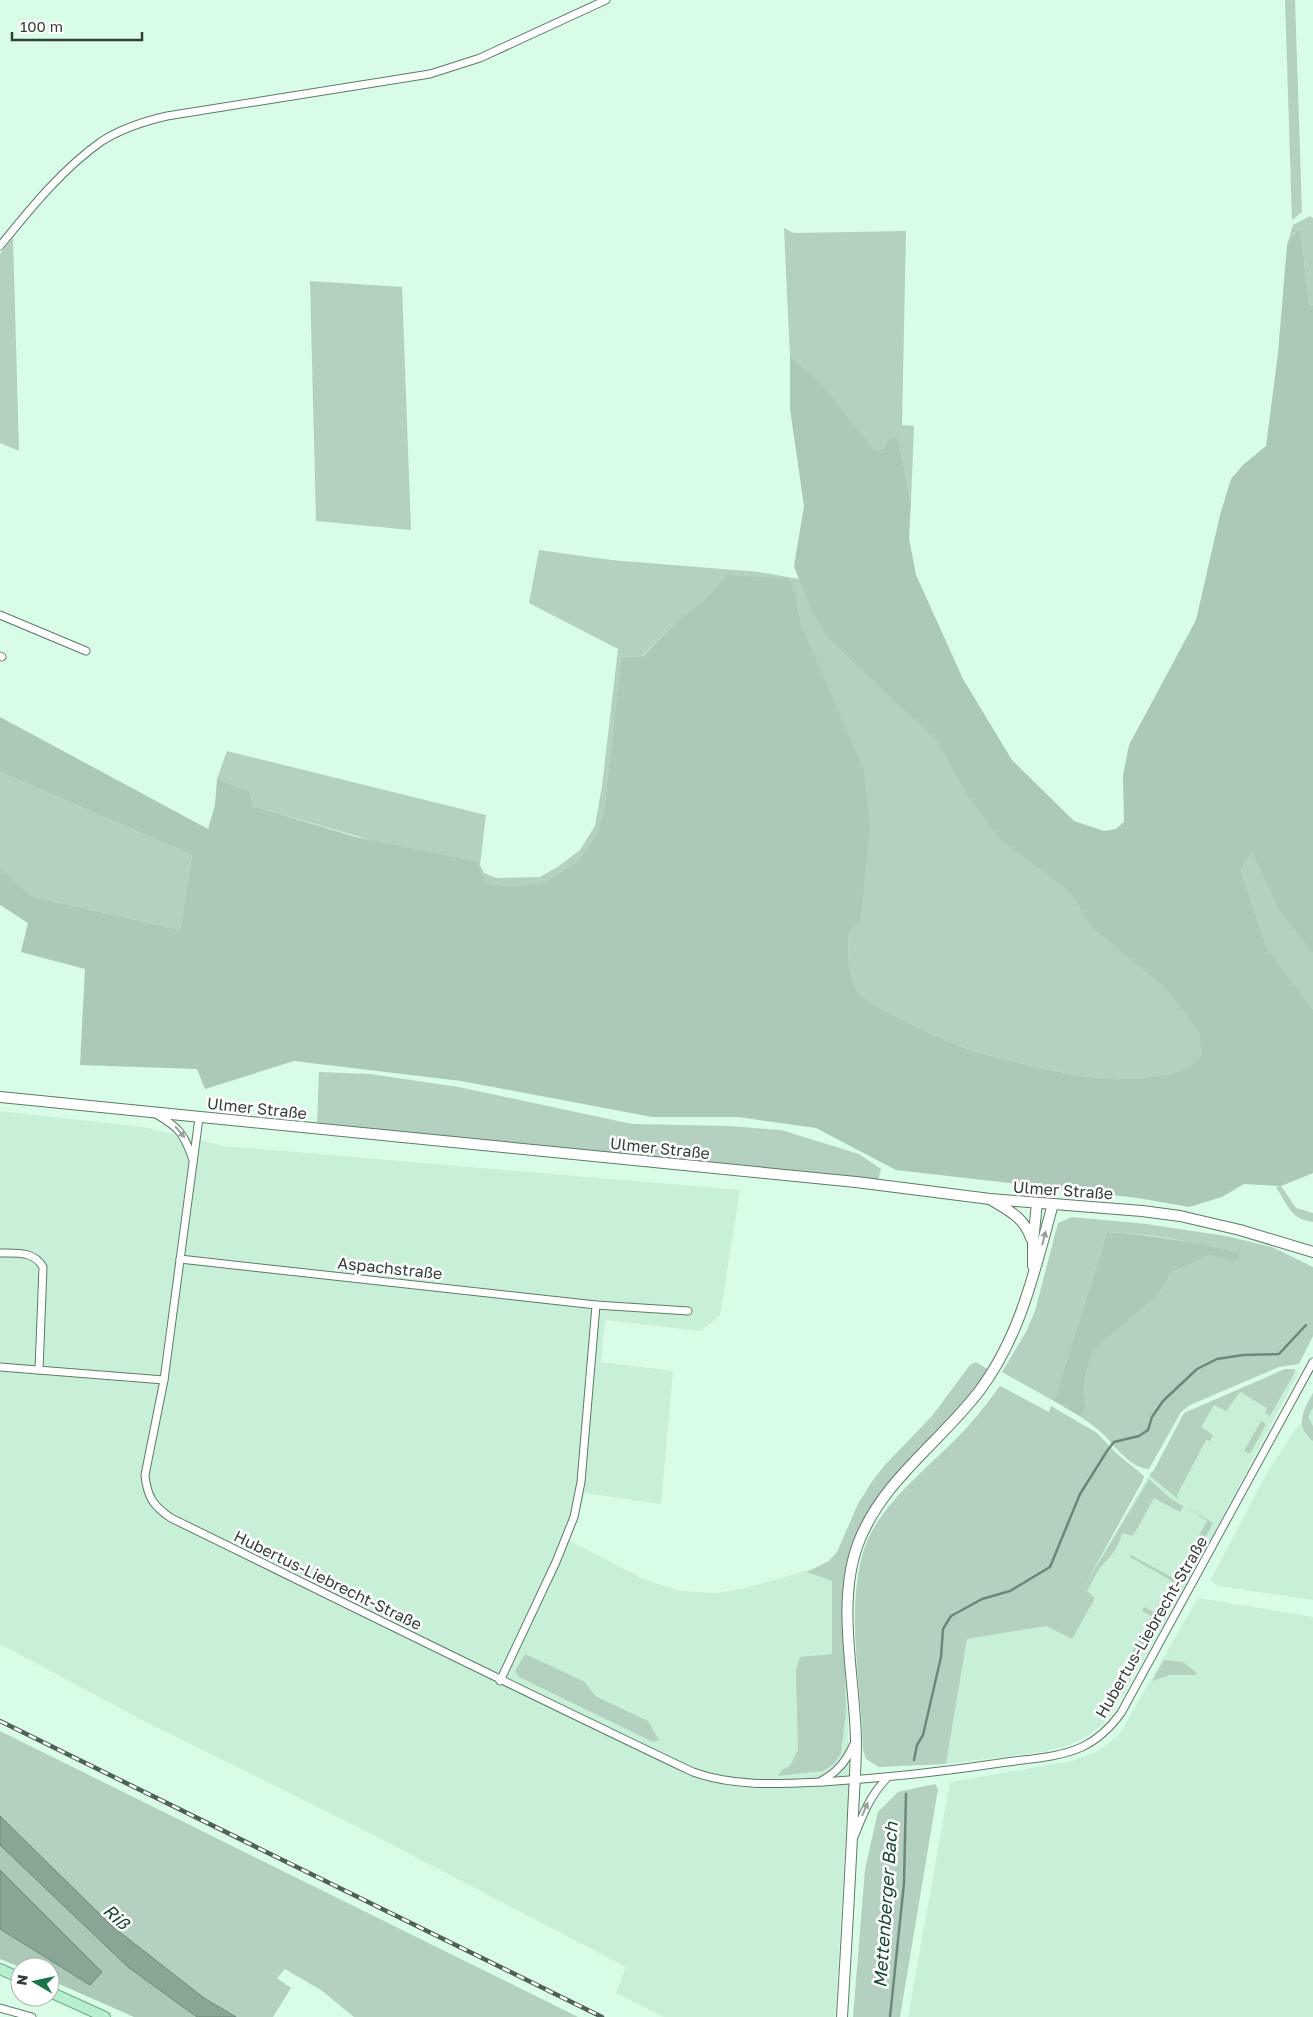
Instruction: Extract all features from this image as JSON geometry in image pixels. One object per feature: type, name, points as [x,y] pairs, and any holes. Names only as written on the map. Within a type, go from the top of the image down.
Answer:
[{"type":"main road","name":"Ulmer Straße","points":[[0,1097],[856,1182],[990,1199],[1180,1216],[1240,1230],[1311,1253]]},
{"type":"main road","points":[[990,1199],[1015,1214],[1027,1226],[1033,1242]]},
{"type":"main road","points":[[1033,1271],[1033,1242],[1037,1203]]},
{"type":"main road","points":[[842,2017],[856,1741],[848,1602],[851,1575],[858,1546],[876,1507],[890,1488],[958,1416],[979,1391],[1000,1359],[1013,1336],[1023,1309],[1052,1204]]},
{"type":"main road","points":[[60,1997],[105,2017]]},
{"type":"street","points":[[0,246],[32,207],[76,163],[103,141],[142,122],[166,116],[430,74],[480,58],[606,0]]},
{"type":"street","points":[[0,616],[86,651]]},
{"type":"street","name":"Hubertus-Liebrecht-Straße","points":[[154,1113],[180,1130],[186,1138],[194,1162]]},
{"type":"street","name":"Hubertus-Liebrecht-Straße","points":[[199,1118],[164,1380],[145,1475],[146,1490],[158,1510],[500,1681],[692,1772],[712,1779],[769,1784],[886,1779],[1047,1756],[1080,1748],[1108,1730],[1121,1713],[1313,1362]]},
{"type":"street","points":[[0,1253],[32,1256],[39,1260],[43,1267],[39,1370]]},
{"type":"street","name":"Aspachstraße","points":[[180,1260],[596,1305],[688,1311]]},
{"type":"street","points":[[500,1681],[556,1562],[574,1517],[581,1482],[596,1305]]},
{"type":"street","points":[[0,1367],[164,1380]]},
{"type":"street","points":[[819,1782],[833,1774],[846,1761],[856,1741]]},
{"type":"street","points":[[852,1844],[866,1805],[874,1792],[886,1779]]},
{"type":"street","points":[[0,2008],[32,2017]]},
{"type":"shaded area","points":[[1285,0],[1295,0],[1302,212],[1292,220]]},
{"type":"shaded area","points":[[1310,216],[1313,218],[1313,305],[1309,304],[1301,233],[1298,229],[1287,245],[1293,225]]},
{"type":"shaded area","points":[[784,228],[794,233],[906,231],[902,425],[914,426],[911,502],[898,437],[885,448],[875,450],[823,385],[790,356]]},
{"type":"shaded area","points":[[1298,229],[1301,233],[1309,304],[1313,305],[1313,954],[1279,911],[1252,853],[1241,869],[1267,948],[1313,1009],[1313,1173],[1281,1186],[1244,1184],[1222,1197],[1189,1207],[1138,1198],[896,1170],[816,1128],[738,1117],[652,1117],[461,1081],[294,1061],[205,1089],[197,1069],[80,1065],[85,969],[21,952],[28,923],[0,905],[0,867],[31,896],[180,930],[192,855],[0,772],[0,717],[208,829],[215,805],[217,779],[249,791],[253,806],[356,837],[477,862],[480,872],[488,884],[510,886],[542,883],[577,862],[597,834],[604,812],[621,658],[643,656],[677,621],[705,599],[726,575],[789,579],[796,596],[802,627],[864,771],[870,826],[860,924],[849,930],[848,960],[856,990],[873,1005],[947,1041],[979,1053],[1044,1069],[1089,1077],[1133,1079],[1170,1074],[1191,1067],[1201,1055],[1199,1033],[1167,990],[1092,928],[1070,893],[999,839],[967,796],[937,742],[826,637],[808,604],[794,566],[804,506],[790,409],[790,356],[823,385],[875,450],[885,448],[887,440],[898,437],[911,502],[909,538],[916,575],[963,679],[1012,760],[1074,821],[1104,831],[1116,829],[1124,822],[1123,775],[1129,745],[1196,620],[1220,515],[1231,479],[1243,465],[1266,446],[1278,353],[1287,245]]},
{"type":"shaded area","points":[[13,238],[19,451],[0,443],[0,254]]},
{"type":"shaded area","points":[[310,281],[402,287],[411,530],[316,521]]},
{"type":"shaded area","points":[[539,550],[611,560],[759,572],[799,579],[808,604],[826,637],[937,742],[967,796],[999,839],[1070,893],[1092,928],[1167,990],[1199,1033],[1201,1055],[1192,1067],[1170,1074],[1133,1079],[1089,1077],[1044,1069],[979,1053],[947,1041],[873,1005],[856,990],[848,960],[849,930],[860,924],[796,596],[726,575],[705,599],[677,621],[642,656],[621,659],[604,813],[597,834],[577,862],[542,883],[510,886],[488,884],[480,872],[253,806],[249,791],[217,779],[227,751],[486,815],[480,865],[484,873],[496,878],[540,877],[559,866],[580,850],[595,826],[602,786],[618,649],[529,603]]},
{"type":"shaded area","points":[[0,772],[192,855],[180,930],[31,896],[0,867]]},
{"type":"shaded area","points":[[1252,853],[1279,911],[1313,954],[1313,1009],[1267,948],[1241,869]]},
{"type":"shaded area","points":[[319,1072],[370,1074],[459,1087],[632,1124],[729,1126],[781,1130],[859,1154],[881,1169],[878,1180],[317,1124]]},
{"type":"shaded area","points":[[0,1111],[143,1127],[224,1146],[740,1190],[720,1315],[701,1331],[605,1320],[601,1362],[673,1371],[661,1504],[585,1493],[570,1541],[643,1579],[680,1591],[716,1593],[746,1588],[844,1560],[841,1625],[848,1709],[849,1784],[835,2017],[664,2017],[616,1993],[626,1967],[362,1829],[142,1720],[0,1644]]},
{"type":"shaded area","points":[[1281,1186],[1296,1208],[1313,1213],[1313,1222],[1299,1218],[1290,1210],[1276,1187]]},
{"type":"shaded area","points":[[1072,1217],[1146,1224],[1226,1236],[1272,1247],[1313,1267],[1313,1336],[1299,1364],[1279,1367],[1190,1405],[1181,1412],[1149,1469],[1136,1465],[1124,1456],[1101,1432],[1081,1417],[1086,1407],[1084,1390],[1087,1370],[1094,1350],[1158,1295],[1171,1273],[1211,1255],[1232,1262],[1239,1260],[1206,1247],[1174,1239],[1107,1232],[1054,1401],[1002,1372],[1026,1332],[1035,1311],[1058,1223]]},
{"type":"shaded area","points":[[1107,1232],[1157,1237],[1239,1253],[1239,1260],[1232,1262],[1211,1255],[1171,1273],[1158,1295],[1094,1350],[1087,1370],[1084,1390],[1086,1407],[1081,1417],[1054,1401]]},
{"type":"shaded area","points":[[976,1362],[989,1370],[976,1391],[890,1481],[865,1519],[843,1612],[846,1712],[841,1753],[834,1764],[823,1771],[778,1776],[782,1770],[790,1766],[798,1750],[796,1670],[800,1657],[832,1654],[832,1581],[807,1572],[829,1561],[837,1552],[858,1504],[871,1483],[884,1466],[932,1416],[970,1365]]},
{"type":"shaded area","points":[[1285,1369],[1295,1369],[1295,1372],[1270,1416],[1265,1413],[1267,1408],[1240,1392],[1226,1411],[1214,1405],[1201,1427],[1213,1435],[1210,1441],[1206,1440],[1177,1495],[1178,1499],[1151,1477],[1150,1474],[1154,1470],[1184,1413]]},
{"type":"shaded area","points":[[1287,1370],[1299,1372],[1189,1580],[1108,1720],[1089,1735],[1070,1745],[1043,1752],[946,1764],[967,1639],[1058,1624],[1070,1610],[1149,1475],[1154,1471],[1184,1413]]},
{"type":"shaded area","points":[[1000,1386],[1049,1412],[1051,1406],[1097,1433],[1116,1453],[1144,1476],[1084,1587],[1149,1479],[1171,1499],[1183,1506],[1180,1512],[1154,1498],[1133,1536],[1122,1533],[1115,1550],[1099,1569],[1087,1591],[1095,1598],[1072,1639],[1046,1626],[967,1639],[946,1764],[879,1767],[866,1759],[863,1750],[855,1628],[857,1579],[862,1556],[869,1537],[879,1519],[908,1486],[969,1425]]},
{"type":"shaded area","points":[[1313,1393],[1313,1408],[1308,1417],[1313,1426],[1313,1441],[1304,1430],[1302,1418]]},
{"type":"shaded area","points":[[1313,1408],[1313,1600],[1219,1586],[1210,1581],[1267,1473],[1296,1428],[1308,1417]]},
{"type":"shaded area","points":[[1261,1421],[1266,1424],[1250,1454],[1244,1451]]},
{"type":"shaded area","points":[[1186,1507],[1213,1523],[1199,1549],[1187,1542],[1194,1544],[1207,1521]]},
{"type":"shaded area","points":[[1131,1555],[1173,1578],[1176,1572],[1184,1576],[1179,1585],[1130,1557]]},
{"type":"shaded area","points":[[1164,1594],[1172,1597],[1156,1626],[1148,1622],[1151,1616],[1142,1611],[1144,1607],[1154,1612]]},
{"type":"shaded area","points":[[1198,1598],[1313,1617],[1313,2017],[908,2017],[950,1782],[1072,1761],[1094,1753],[1108,1744],[1120,1733]]},
{"type":"shaded area","points":[[1144,1630],[1152,1634],[1128,1677],[1121,1673]]},
{"type":"shaded area","points":[[525,1654],[585,1682],[595,1696],[648,1721],[659,1740],[653,1742],[519,1677],[515,1671]]},
{"type":"shaded area","points":[[1164,1660],[1183,1662],[1197,1673],[1195,1675],[1170,1675],[1152,1681]]},
{"type":"shaded area","points":[[0,1731],[578,2017],[354,2017],[321,1990],[285,1969],[277,1978],[291,1988],[273,2017],[236,2017],[204,1998],[112,1926],[0,1816]]},
{"type":"shaded area","points":[[935,1784],[938,1789],[900,2017],[853,2017],[865,1869],[878,1812],[898,1792]]},
{"type":"shaded area","points":[[0,1816],[112,1926],[204,1998],[236,2017],[197,2017],[129,1968],[0,1845]]},
{"type":"shaded area","points":[[0,1845],[129,1968],[197,2017],[134,2017],[60,1984],[60,1966],[90,1985],[102,1972],[0,1870]]},
{"type":"shaded area","points":[[0,1870],[102,1972],[90,1985],[60,1966],[60,1957],[45,1957],[0,1929]]},
{"type":"shaded area","points":[[0,1929],[45,1957],[10,1957],[10,1963],[0,1959]]},
{"type":"waterway","name":"Mettenberger Bach","points":[[914,1760],[917,1745],[923,1735],[941,1657],[943,1629],[951,1616],[982,1599],[1010,1591],[1050,1567],[1080,1494],[1107,1451],[1114,1442],[1139,1436],[1148,1430],[1152,1417],[1163,1401],[1197,1369],[1217,1359],[1243,1355],[1279,1354],[1306,1325]]},
{"type":"waterway","name":"Mettenberger Bach","points":[[890,2017],[904,1883],[906,1794]]},
{"type":"railway","points":[[0,1721],[602,2017]]},
{"type":"water label","name":"Riß","points":[[116,1917]]}]
